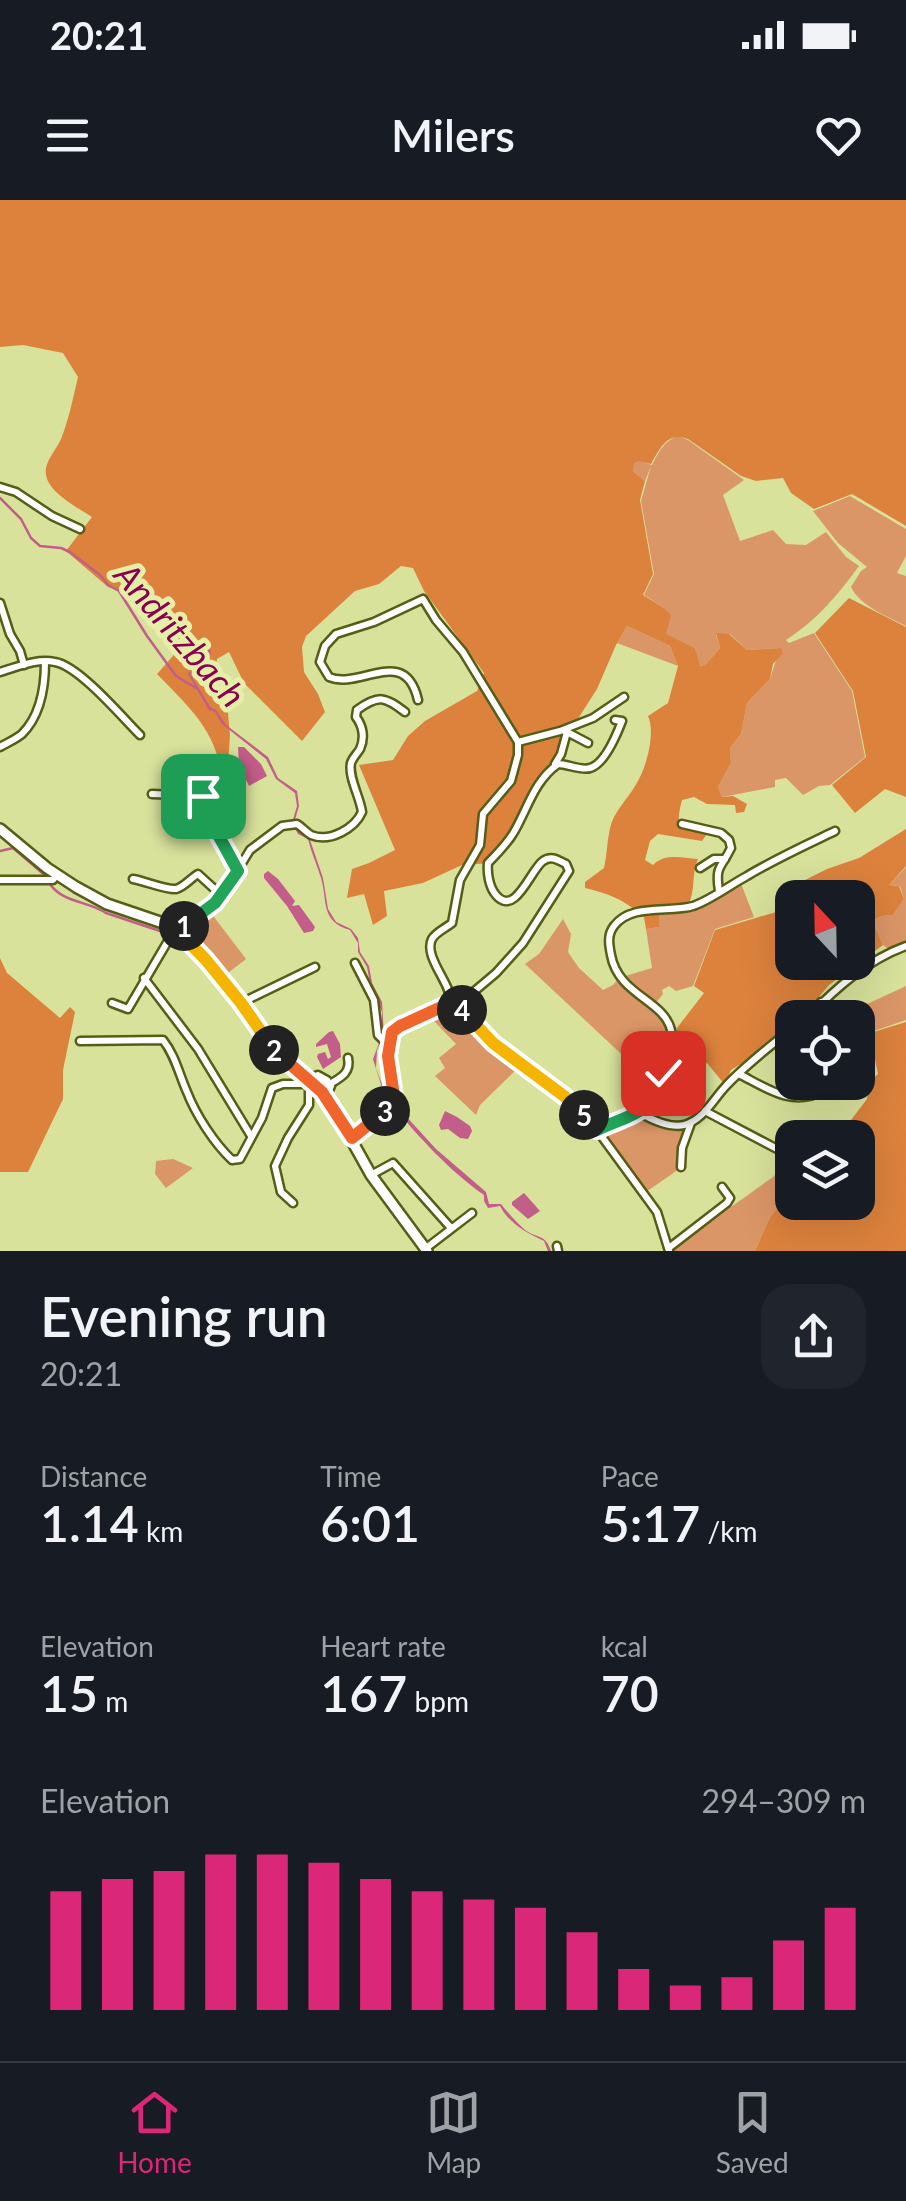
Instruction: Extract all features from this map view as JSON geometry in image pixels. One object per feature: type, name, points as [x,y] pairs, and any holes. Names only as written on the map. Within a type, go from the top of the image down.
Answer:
[{"type":"main road","points":[[0,829],[57,875],[106,904],[176,930],[241,1003],[265,1041],[326,1097],[372,1175],[426,1250]]},
{"type":"street","points":[[0,487],[80,528]]},
{"type":"street","points":[[418,700],[413,684],[402,674],[368,674],[342,681],[329,677],[320,662],[325,646],[336,634],[374,622],[423,599],[463,652],[518,742],[514,773],[504,792],[485,809],[480,845],[460,880],[452,923],[434,935],[430,946],[455,1004],[493,1043],[564,1096],[597,1130],[657,1212],[670,1249],[727,1204],[730,1198],[722,1188]]},
{"type":"street","points":[[0,604],[24,664]]},
{"type":"street","points":[[0,748],[21,734],[34,716],[42,696],[45,661]]},
{"type":"street","points":[[0,672],[24,664],[58,662],[75,672],[140,735]]},
{"type":"street","points":[[518,742],[565,731],[624,698]]},
{"type":"street","points":[[112,1003],[128,1009],[176,930],[200,916],[222,896],[250,850],[282,826],[294,824],[312,836],[323,836],[355,825],[362,812],[351,764],[359,752],[362,731],[357,710],[375,699],[385,699],[405,712]]},
{"type":"street","points":[[554,765],[594,766],[615,739],[622,721],[615,720]]},
{"type":"street","points":[[565,731],[588,743]]},
{"type":"street","points":[[384,1040],[400,1026],[455,1004],[496,973],[523,943],[568,874],[566,864],[547,859],[538,865],[517,897],[508,900],[496,895],[486,869],[514,833],[535,788],[561,754],[565,731]]},
{"type":"street","points":[[152,794],[201,794],[205,811],[238,871]]},
{"type":"street","points":[[682,824],[721,833],[729,840],[731,848],[718,868],[719,891]]},
{"type":"street","points":[[597,1130],[639,1112],[651,1102],[660,1087],[673,1043],[662,1014],[624,982],[612,963],[608,941],[615,925],[633,912],[696,905],[835,831]]},
{"type":"street","points":[[700,868],[714,860],[724,860]]},
{"type":"street","points":[[133,879],[173,890],[198,874],[222,896]]},
{"type":"street","points":[[0,880],[45,882],[57,875]]},
{"type":"street","points":[[824,1000],[874,961],[906,946]]},
{"type":"street","points":[[352,1138],[384,1111],[394,1096],[376,1004],[355,963]]},
{"type":"street","points":[[241,1003],[315,966]]},
{"type":"street","points":[[144,978],[198,1049],[252,1136]]},
{"type":"street","points":[[80,1041],[163,1040],[188,1096],[229,1159],[240,1159],[262,1118],[272,1088],[306,1084],[318,1076],[330,1084]]},
{"type":"street","points":[[639,1112],[673,1126],[692,1122],[775,1044]]},
{"type":"street","points":[[326,1097],[330,1084],[346,1074],[348,1058]]},
{"type":"street","points":[[739,1074],[775,1091]]},
{"type":"street","points":[[294,1203],[281,1192],[275,1166],[309,1105],[308,1080]]},
{"type":"street","points":[[705,1111],[775,1148]]},
{"type":"street","points":[[681,1167],[682,1148],[692,1122]]},
{"type":"street","points":[[372,1175],[393,1163],[452,1228]]},
{"type":"street","points":[[426,1250],[472,1213]]},
{"type":"shaded area","points":[[0,200],[906,200],[906,526],[852,494],[814,509],[791,493],[783,478],[756,481],[741,476],[681,437],[665,443],[651,464],[634,463],[633,471],[645,481],[640,500],[653,574],[643,595],[671,615],[666,634],[695,648],[700,666],[720,648],[716,633],[729,634],[747,650],[781,648],[783,653],[773,664],[770,679],[747,703],[741,734],[730,748],[731,763],[718,787],[722,797],[733,796],[747,804],[744,812],[736,813],[735,805],[707,804],[694,797],[682,800],[680,822],[686,829],[707,834],[702,841],[658,834],[650,841],[645,860],[653,865],[668,858],[698,859],[688,905],[659,907],[659,927],[646,929],[644,917],[629,906],[585,888],[585,882],[604,868],[612,822],[646,761],[651,732],[648,716],[668,703],[678,666],[670,646],[627,626],[597,689],[530,794],[515,841],[491,863],[462,865],[423,883],[384,891],[387,916],[373,925],[364,894],[347,898],[352,869],[395,850],[359,765],[393,760],[408,736],[425,721],[477,691],[484,673],[424,591],[413,568],[401,566],[379,584],[355,591],[306,636],[302,647],[304,672],[325,712],[302,741],[244,683],[229,652],[217,659],[215,671],[205,678],[204,686],[228,713],[228,768],[220,769],[205,729],[157,674],[180,648],[173,626],[159,604],[146,609],[141,598],[108,587],[66,551],[92,517],[55,491],[49,484],[46,468],[64,431],[78,377],[63,353],[23,345],[0,347]]},
{"type":"shaded area","points":[[679,436],[744,480],[723,495],[740,541],[773,530],[786,544],[806,545],[826,532],[846,557],[859,566],[826,607],[786,640],[789,643],[814,633],[852,691],[865,757],[830,785],[803,795],[786,778],[775,780],[775,787],[722,797],[718,787],[731,763],[730,748],[741,734],[747,703],[770,679],[780,648],[747,650],[730,634],[716,634],[720,648],[705,665],[699,666],[695,648],[665,634],[664,608],[644,595],[654,574],[641,501],[651,466],[645,481],[632,470],[638,460],[652,465],[666,444]]},
{"type":"shaded area","points":[[850,496],[906,529],[906,556],[897,573],[906,576],[906,626],[875,610],[855,593],[851,587],[867,567],[838,543],[813,511]]},
{"type":"shaded area","points":[[849,598],[906,627],[906,797],[885,789],[855,813],[832,785],[866,757],[853,691],[815,633]]},
{"type":"shaded area","points":[[627,626],[670,646],[678,666],[617,643]]},
{"type":"shaded area","points":[[201,641],[209,645],[211,653],[204,669],[195,669],[190,674],[226,725],[268,757],[278,778],[297,791],[299,806],[294,823],[299,832],[309,837],[323,878],[328,909],[336,922],[351,929],[358,938],[360,952],[382,1002],[384,1035],[377,1050],[376,1068],[390,1101],[385,1097],[373,1059],[382,1035],[382,1012],[358,952],[358,943],[350,930],[340,926],[329,916],[308,839],[298,834],[292,823],[297,806],[295,793],[276,779],[266,759],[222,724],[215,712],[209,710],[188,674],[192,654]]},
{"type":"shaded area","points":[[238,747],[244,747],[261,764],[267,776],[249,786],[239,765]]},
{"type":"shaded area","points":[[906,829],[906,866],[889,885],[899,886],[904,899],[893,915],[875,920],[875,880],[805,880],[859,858]]},
{"type":"shaded area","points":[[906,867],[906,945],[890,950],[883,945],[875,920],[893,915],[904,899],[900,886],[889,885]]},
{"type":"shaded area","points":[[268,871],[295,901],[292,906],[299,905],[315,927],[313,931],[304,933],[264,878]]},
{"type":"shaded area","points":[[740,881],[754,917],[715,929],[693,986],[676,991],[669,986],[662,990],[655,1004],[622,977],[652,968],[646,929],[659,927],[659,911],[691,908]]},
{"type":"shaded area","points":[[775,912],[775,980],[836,980],[816,1000],[775,1000],[775,1040],[731,1070],[725,1085],[707,1063],[663,1083],[651,1082],[675,1042],[677,1028],[704,993],[694,986],[715,930]]},
{"type":"shaded area","points":[[211,913],[246,959],[224,976],[189,931]]},
{"type":"shaded area","points":[[563,919],[571,934],[568,952],[579,968],[603,990],[618,979],[667,1031],[667,1054],[648,1079],[525,964],[539,954]]},
{"type":"shaded area","points":[[875,926],[883,945],[875,951]]},
{"type":"shaded area","points":[[0,958],[7,973],[60,1018],[70,1007],[75,1012],[63,1070],[63,1099],[28,1172],[0,1172]]},
{"type":"shaded area","points":[[906,986],[906,1020],[875,1031],[875,1000]]},
{"type":"shaded area","points":[[457,1009],[520,1066],[480,1105],[476,1115],[435,1076],[445,1068],[439,1058],[456,1044],[433,1020]]},
{"type":"shaded area","points":[[906,1022],[906,1251],[755,1251],[775,1211],[775,1220],[875,1220],[875,1120],[851,1120],[866,1100],[875,1100],[878,1074],[875,1032]]},
{"type":"shaded area","points":[[333,1031],[341,1057],[323,1069],[318,1054],[325,1052],[328,1059],[331,1057],[327,1044],[316,1044]]},
{"type":"shaded area","points":[[393,1102],[436,1149],[486,1192],[489,1204],[501,1204],[525,1230],[546,1241],[551,1251],[544,1241],[525,1231],[513,1222],[500,1206],[488,1208],[484,1195],[435,1153]]},
{"type":"shaded area","points":[[445,1111],[470,1126],[468,1139],[448,1129],[441,1130]]},
{"type":"shaded area","points":[[631,1116],[687,1130],[680,1147],[679,1169],[646,1192],[601,1133]]},
{"type":"shaded area","points":[[173,1159],[193,1168],[166,1188],[155,1174],[156,1161]]},
{"type":"shaded area","points":[[773,1177],[775,1211],[755,1251],[673,1251],[690,1232]]},
{"type":"shaded area","points":[[524,1193],[540,1211],[528,1219],[512,1205]]},
{"type":"waterway","name":"Andritzbach","points":[[0,498],[40,546],[70,552],[119,591],[176,676],[196,688]]},
{"type":"waterway","points":[[0,851],[13,848],[47,877]]},
{"type":"waterway","points":[[50,884],[69,898],[169,934],[198,957]]},
{"type":"waterway","points":[[225,990],[272,1060],[300,1079]]},
{"type":"waterway","points":[[360,1140],[384,1120]]},
{"type":"route","points":[[203,796],[205,811],[238,871],[222,896],[178,931],[241,1003],[269,1045],[326,1097],[352,1138],[384,1111],[394,1096],[388,1056],[392,1032],[452,1003],[493,1043],[564,1096],[597,1130],[648,1105],[660,1087],[663,1073]]}]
